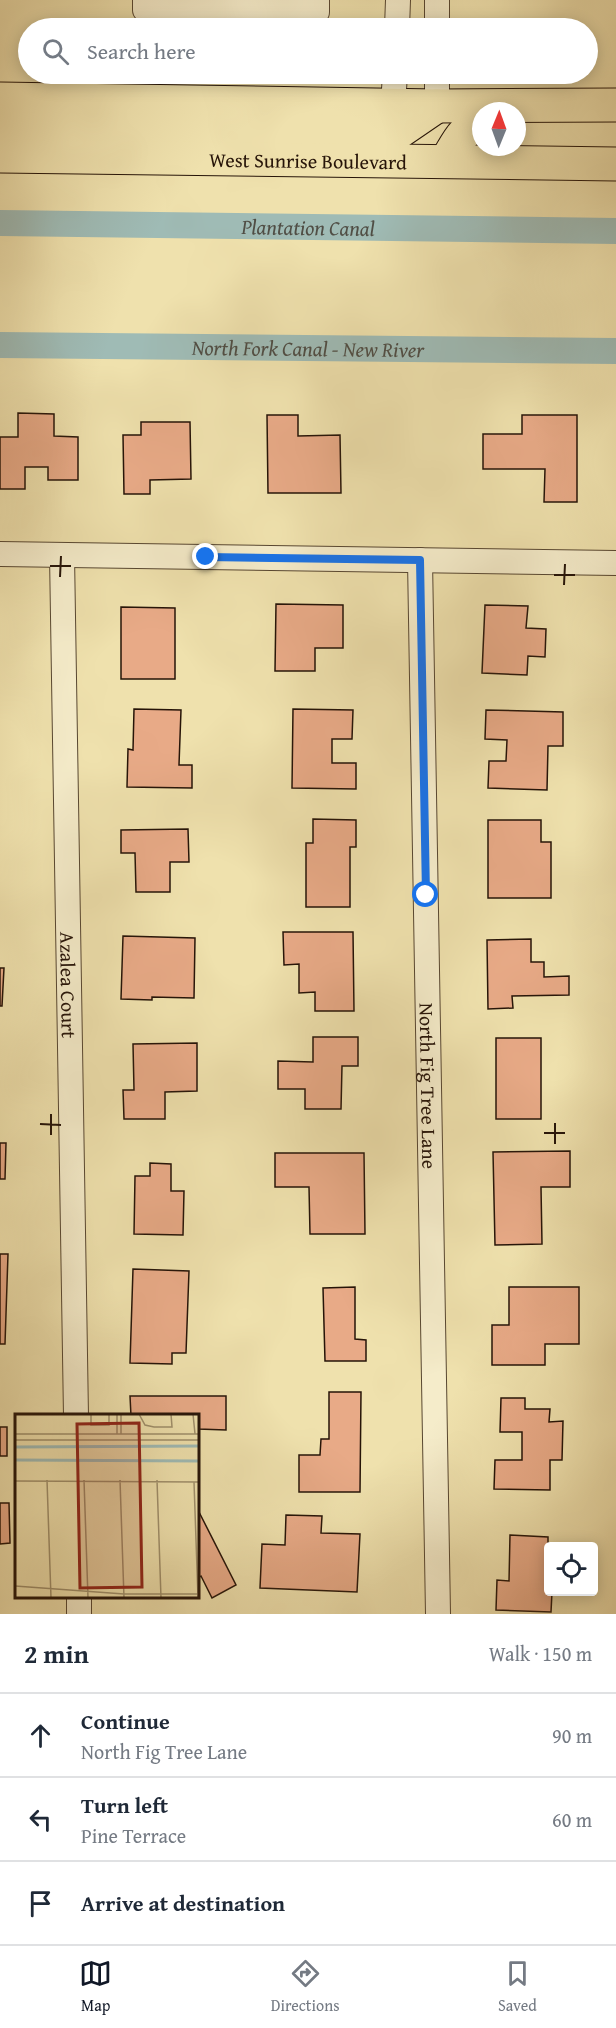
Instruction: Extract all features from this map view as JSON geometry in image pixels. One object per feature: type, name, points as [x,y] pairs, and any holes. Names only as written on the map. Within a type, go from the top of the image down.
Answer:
[{"type":"highway","points":[[0,99],[437,106],[616,105]]},
{"type":"highway","points":[[0,129],[399,132],[437,106]]},
{"type":"highway","points":[[526,126],[616,126]]},
{"type":"highway","points":[[446,161],[465,132],[472,128]]},
{"type":"highway","name":"West Sunrise Boulevard","points":[[0,156],[616,164]]},
{"type":"street","points":[[145,5],[317,12],[317,0]]},
{"type":"street","points":[[398,0],[398,18]]},
{"type":"street","points":[[437,0],[437,18]]},
{"type":"street","points":[[393,105],[394,84]]},
{"type":"street","points":[[437,84],[437,106]]},
{"type":"street","points":[[0,554],[616,563]]},
{"type":"street","name":"Azalea Court","points":[[62,555],[76,1414]]},
{"type":"street","name":"North Fig Tree Lane","points":[[420,560],[438,1614]]},
{"type":"building","points":[[18,413],[54,414],[54,436],[78,437],[78,480],[48,480],[48,467],[25,467],[25,489],[0,489],[0,437],[18,437]]},
{"type":"building","points":[[267,415],[298,415],[298,436],[340,435],[341,493],[268,493]]},
{"type":"building","points":[[522,415],[577,415],[577,502],[544,502],[545,469],[483,469],[483,434],[522,434]]},
{"type":"building","points":[[141,422],[190,422],[191,479],[150,480],[150,494],[124,494],[123,435],[141,435]]},
{"type":"building","points":[[276,604],[343,605],[343,648],[315,648],[315,671],[275,671]]},
{"type":"building","points":[[485,605],[528,606],[526,628],[546,629],[545,657],[528,656],[527,675],[482,673]]},
{"type":"building","points":[[121,607],[175,608],[175,679],[121,679]]},
{"type":"building","points":[[134,709],[181,710],[179,765],[192,765],[192,788],[127,787],[128,749],[133,750]]},
{"type":"building","points":[[293,709],[353,710],[352,739],[332,739],[332,763],[356,763],[356,789],[292,788]]},
{"type":"building","points":[[486,710],[563,712],[563,746],[548,746],[547,790],[488,788],[489,761],[506,761],[507,740],[485,739]]},
{"type":"building","points":[[313,819],[356,820],[356,847],[350,847],[350,907],[306,907],[306,843],[313,843]]},
{"type":"building","points":[[488,820],[541,820],[541,842],[551,842],[551,898],[488,898]]},
{"type":"building","points":[[188,829],[189,862],[170,862],[170,892],[136,892],[135,853],[121,853],[121,830]]},
{"type":"building","points":[[283,932],[353,932],[354,1011],[315,1011],[315,992],[299,993],[299,964],[284,965]]},
{"type":"building","points":[[123,936],[195,938],[194,998],[121,999]]},
{"type":"building","points":[[531,939],[531,962],[544,962],[544,977],[569,976],[569,995],[512,996],[513,1008],[488,1009],[487,940]]},
{"type":"building","points":[[0,968],[4,968],[2,1006],[0,1006]]},
{"type":"building","points":[[313,1037],[358,1037],[358,1066],[342,1066],[341,1109],[305,1109],[305,1089],[278,1089],[278,1061],[313,1062]]},
{"type":"building","points":[[496,1038],[541,1038],[541,1119],[496,1119]]},
{"type":"building","points":[[197,1043],[197,1091],[165,1092],[165,1119],[124,1119],[123,1090],[134,1090],[133,1044]]},
{"type":"building","points":[[0,1143],[6,1143],[5,1179],[0,1179]]},
{"type":"building","points":[[570,1151],[570,1187],[541,1187],[542,1244],[495,1245],[493,1152]]},
{"type":"building","points":[[275,1153],[364,1153],[365,1234],[310,1234],[309,1187],[275,1187]]},
{"type":"building","points":[[150,1163],[171,1164],[171,1191],[184,1191],[183,1235],[134,1234],[135,1176],[150,1176]]},
{"type":"building","points":[[0,1254],[8,1254],[5,1344],[0,1344]]},
{"type":"building","points":[[133,1269],[189,1271],[186,1353],[172,1353],[172,1364],[130,1363]]},
{"type":"building","points":[[355,1287],[355,1339],[366,1340],[366,1361],[325,1361],[323,1288]]},
{"type":"building","points":[[509,1287],[579,1287],[579,1344],[545,1344],[545,1365],[492,1365],[492,1325],[509,1325]]},
{"type":"building","points":[[329,1392],[361,1392],[360,1492],[299,1492],[299,1455],[320,1455],[321,1439],[329,1439]]},
{"type":"building","points":[[130,1396],[226,1396],[226,1430],[200,1429],[200,1414],[131,1414]]},
{"type":"building","points":[[501,1398],[525,1398],[525,1409],[550,1409],[549,1422],[563,1421],[562,1460],[550,1460],[550,1490],[494,1489],[495,1460],[522,1460],[522,1432],[500,1432]]},
{"type":"building","points":[[0,1427],[7,1427],[7,1456],[0,1456]]},
{"type":"building","points":[[0,1503],[9,1503],[10,1543],[0,1544]]},
{"type":"building","points":[[200,1514],[236,1585],[212,1598],[201,1576]]},
{"type":"building","points":[[286,1515],[322,1516],[321,1533],[360,1534],[357,1592],[260,1588],[262,1544],[285,1545]]},
{"type":"building","points":[[510,1535],[548,1537],[548,1542],[544,1542],[544,1596],[552,1596],[551,1612],[496,1610],[497,1580],[509,1581]]},
{"type":"waterway","name":"Plantation Canal","points":[[0,223],[616,231]]},
{"type":"waterway","name":"North Fork Canal - New River","points":[[0,345],[616,351]]},
{"type":"route","points":[[206,557],[420,560],[426,895]]}]
